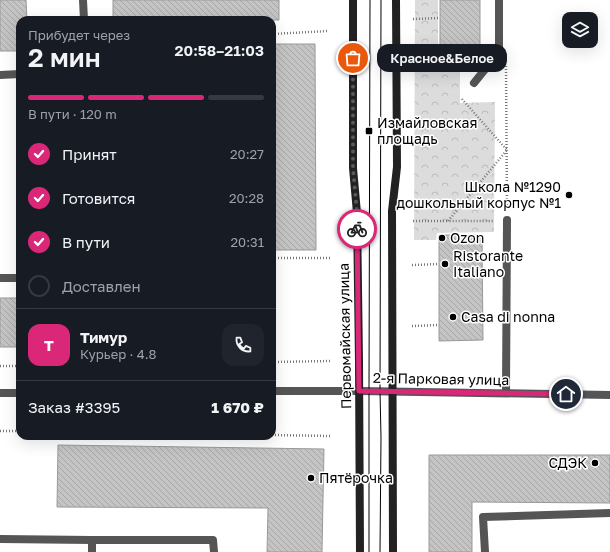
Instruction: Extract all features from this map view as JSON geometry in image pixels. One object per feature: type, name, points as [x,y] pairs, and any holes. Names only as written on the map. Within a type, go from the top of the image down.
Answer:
[{"type":"main road","name":"Первомайская улица","points":[[353,0],[353,168],[357,213],[360,552]]},
{"type":"main road","points":[[393,552],[392,211],[397,167],[396,0]]},
{"type":"street","points":[[82,0],[84,16]]},
{"type":"street","points":[[474,83],[499,52],[499,0]]},
{"type":"street","points":[[0,75],[16,74]]},
{"type":"street","points":[[506,393],[507,220]]},
{"type":"street","points":[[0,278],[16,278]]},
{"type":"street","name":"2-я Парковая улица","points":[[276,391],[392,391],[610,395]]},
{"type":"street","points":[[0,393],[16,393]]},
{"type":"street","points":[[485,552],[483,517],[610,513]]},
{"type":"street","points":[[0,538],[213,540],[214,552]]},
{"type":"street","points":[[92,540],[92,552]]},
{"type":"path","points":[[413,19],[440,18]]},
{"type":"path","points":[[276,34],[328,31]]},
{"type":"path","points":[[413,221],[507,220],[506,62],[499,52]]},
{"type":"path","points":[[462,99],[507,150]]},
{"type":"path","points":[[448,221],[507,150]]},
{"type":"path","points":[[276,258],[330,258]]},
{"type":"path","points":[[412,265],[439,264]]},
{"type":"path","points":[[412,326],[439,325]]},
{"type":"path","points":[[276,362],[331,361]]},
{"type":"path","points":[[0,366],[16,366]]},
{"type":"path","points":[[0,431],[16,431]]},
{"type":"path","points":[[276,435],[330,436]]},
{"type":"green space","points":[[415,0],[438,0],[438,47],[460,56],[460,103],[495,102],[494,232],[437,233],[436,240],[414,240]]},
{"type":"building","points":[[0,0],[26,0],[27,16],[16,16],[16,51],[0,51]]},
{"type":"building","points":[[113,0],[279,0],[279,20],[276,20],[276,16],[113,16]]},
{"type":"building","points":[[440,0],[480,0],[480,46],[440,46]]},
{"type":"building","points":[[276,44],[315,44],[316,250],[276,250]]},
{"type":"building","points":[[439,235],[482,235],[483,340],[439,341]]},
{"type":"building","points":[[0,298],[16,298],[16,347],[0,347]]},
{"type":"building","points":[[58,445],[324,449],[322,552],[267,552],[268,508],[57,507]]},
{"type":"building","points":[[429,455],[610,455],[610,503],[472,502],[472,552],[429,552]]},
{"type":"tram line","points":[[369,552],[370,0]]},
{"type":"tram line","points":[[380,552],[381,0]]},
{"type":"way so far","points":[[353,58],[353,168],[357,229]]},
{"type":"place","name":"Красное&Белое","points":[[353,58]]},
{"type":"place","name":"Измайловская площадь","points":[[369,131]]},
{"type":"place","name":"Школа №1290 дошкольный корпус №1","points":[[569,195]]},
{"type":"place","name":"Ozon","points":[[442,238]]},
{"type":"place","name":"Ristorante Italiano","points":[[445,264]]},
{"type":"place","name":"Casa di nonna","points":[[453,317]]},
{"type":"place","name":"СДЭК","points":[[595,463]]},
{"type":"place","name":"Пятёрочка","points":[[311,478]]},
{"type":"route","points":[[357,229],[359,391],[566,394]]}]
